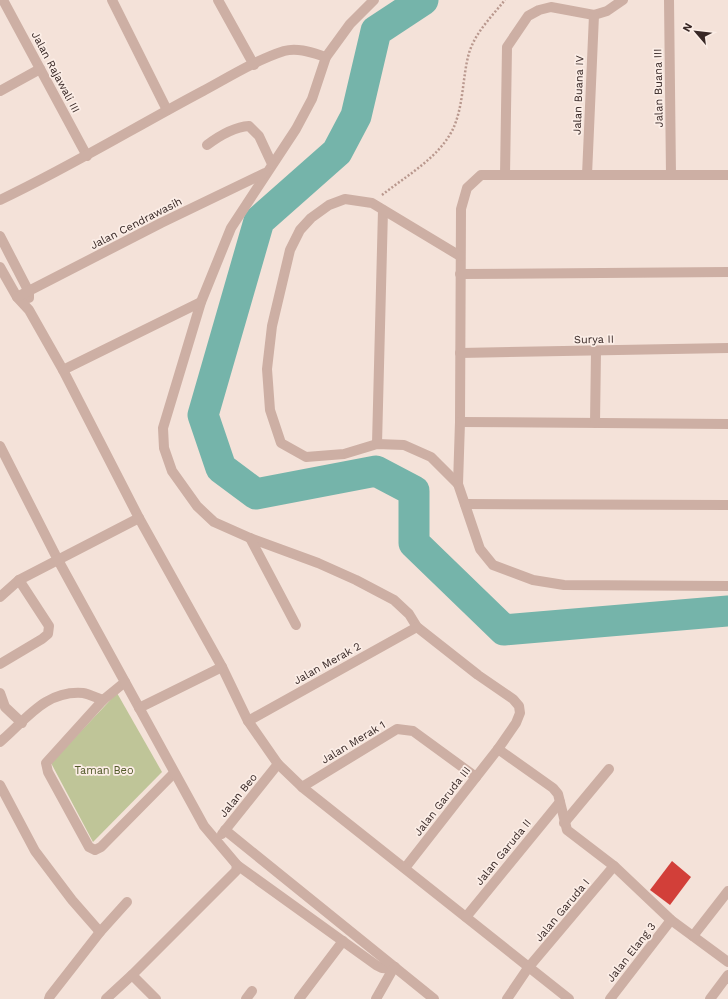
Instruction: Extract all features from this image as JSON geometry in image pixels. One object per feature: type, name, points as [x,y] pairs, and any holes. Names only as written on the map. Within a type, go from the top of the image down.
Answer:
[{"type":"street","name":"Jalan Rajawali III","points":[[3,0],[87,156]]},
{"type":"street","points":[[112,0],[167,110]]},
{"type":"street","points":[[374,0],[350,24],[326,56],[312,99],[296,129],[231,228],[201,302],[163,428],[164,448],[172,471],[197,506],[214,522],[250,538],[318,563],[356,580],[394,600],[408,614],[417,627]]},
{"type":"street","points":[[505,175],[507,47],[528,16],[539,10],[551,7],[594,15],[607,11],[622,0]]},
{"type":"street","name":"Jalan Buana III","points":[[668,0],[671,175]]},
{"type":"street","points":[[220,1],[254,64]]},
{"type":"street","name":"Jalan Buana IV","points":[[587,175],[594,15]]},
{"type":"street","points":[[0,200],[87,156],[167,110],[254,64],[286,51],[306,50],[326,56]]},
{"type":"street","points":[[0,91],[40,69]]},
{"type":"street","points":[[207,145],[216,138],[242,126],[249,126],[259,136],[269,168]]},
{"type":"street","name":"Jalan Cendrawasih","points":[[17,298],[269,168]]},
{"type":"street","points":[[728,175],[481,175],[467,188],[460,209],[460,422],[458,484],[480,549],[493,565],[533,580],[564,585],[728,586]]},
{"type":"street","points":[[458,484],[430,457],[404,445],[377,444],[344,454],[306,457],[281,443],[270,410],[268,369],[272,326],[290,250],[300,230],[311,218],[329,205],[345,199],[372,203],[460,256]]},
{"type":"street","points":[[377,444],[383,210]]},
{"type":"street","points":[[0,236],[28,292],[29,310]]},
{"type":"street","points":[[0,267],[17,298],[29,310],[64,370],[139,518],[222,667],[248,721],[278,764],[302,787],[528,968],[569,999]]},
{"type":"street","points":[[460,274],[728,272]]},
{"type":"street","points":[[64,370],[201,302]]},
{"type":"street","name":"Surya II","points":[[460,353],[728,348]]},
{"type":"street","points":[[595,423],[596,351]]},
{"type":"street","points":[[460,422],[728,424]]},
{"type":"street","points":[[1,450],[58,560],[204,826],[237,865],[376,965],[382,968],[394,968]]},
{"type":"street","points":[[465,504],[728,505]]},
{"type":"street","points":[[0,596],[19,580],[139,518]]},
{"type":"street","points":[[250,538],[296,625]]},
{"type":"street","points":[[0,664],[48,634],[49,626],[19,580]]},
{"type":"street","name":"Jalan Merak 2","points":[[248,721],[417,627]]},
{"type":"street","name":"Jalan Garuda III","points":[[405,868],[498,749],[516,723],[520,713],[519,706],[513,699],[478,675],[417,627]]},
{"type":"street","points":[[139,708],[222,667]]},
{"type":"street","points":[[125,682],[103,700],[46,763],[48,772],[89,847],[95,850],[101,847],[174,773]]},
{"type":"street","points":[[0,693],[5,707],[22,723]]},
{"type":"street","points":[[0,742],[22,723],[42,702],[52,697],[83,693],[103,700]]},
{"type":"street","name":"Jalan Merak 1","points":[[302,787],[397,730],[405,729],[413,731],[476,777]]},
{"type":"street","points":[[498,749],[553,788],[558,794],[564,823],[567,830],[614,866],[671,920],[728,962]]},
{"type":"street","name":"Jalan Beo","points":[[217,840],[278,764]]},
{"type":"street","points":[[564,823],[609,769]]},
{"type":"street","points":[[1,789],[35,851],[72,900],[100,932]]},
{"type":"street","name":"Jalan Garuda II","points":[[466,917],[560,802]]},
{"type":"street","points":[[225,830],[434,999]]},
{"type":"street","points":[[106,999],[236,871],[237,865]]},
{"type":"street","name":"Jalan Garuda I","points":[[507,999],[528,968],[614,866]]},
{"type":"street","points":[[693,936],[728,891]]},
{"type":"street","points":[[49,999],[100,932],[127,902]]},
{"type":"street","name":"Jalan Elang 3","points":[[610,999],[671,920]]},
{"type":"street","points":[[299,999],[344,941]]},
{"type":"street","points":[[376,999],[394,968]]},
{"type":"street","points":[[710,999],[728,974]]},
{"type":"street","points":[[132,975],[156,999]]},
{"type":"path","points":[[372,203],[438,150],[452,130],[461,100],[470,52],[484,25],[505,0]]},
{"type":"green space","name":"Taman Beo","points":[[117,693],[162,772],[93,842],[51,763]]},
{"type":"building","points":[[672,861],[691,877],[670,905],[650,890]]},
{"type":"waterway","points":[[423,0],[376,31],[356,116],[337,152],[259,221],[203,415],[221,468],[256,494],[376,471],[414,491],[414,543],[504,630],[728,611]]}]
